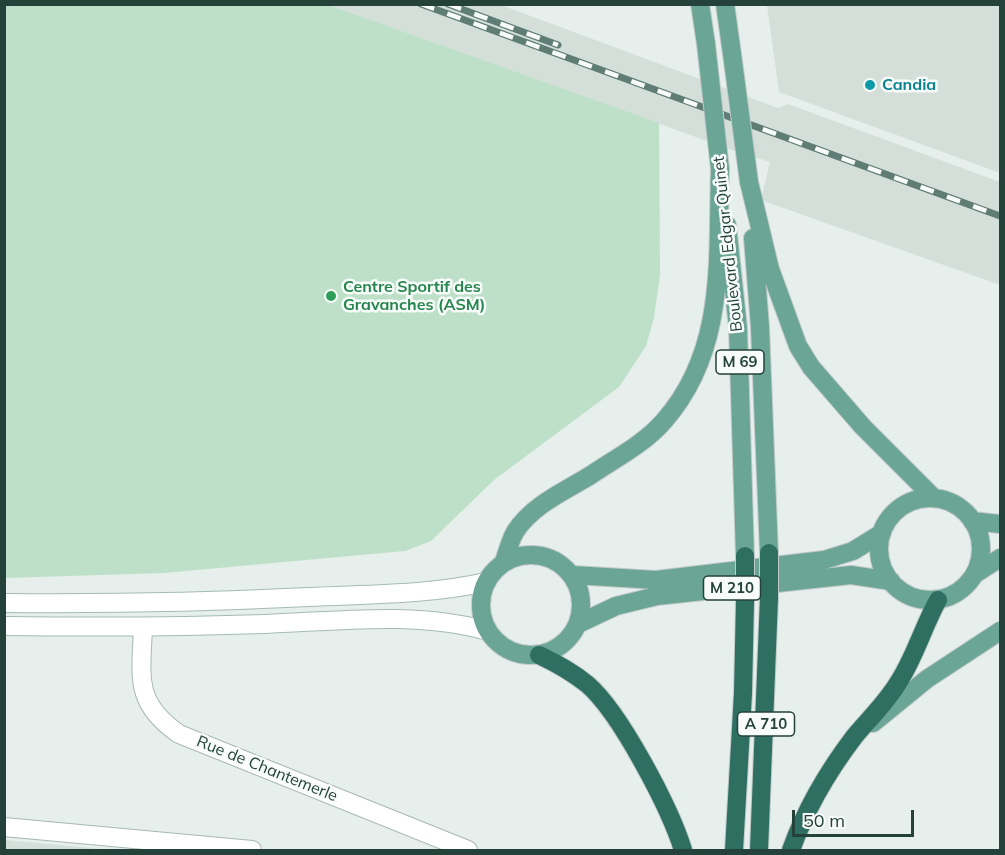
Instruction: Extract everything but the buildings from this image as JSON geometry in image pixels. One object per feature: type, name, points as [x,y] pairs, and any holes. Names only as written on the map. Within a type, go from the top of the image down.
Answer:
[{"type":"highway","name":"A 710","points":[[759,850],[769,553]]},
{"type":"highway","name":"A 710","points":[[734,850],[743,704],[745,556]]},
{"type":"highway","points":[[791,850],[820,790],[853,739],[896,686],[914,658],[925,625],[938,600]]},
{"type":"highway","points":[[539,655],[564,667],[588,685],[612,714],[663,802],[683,850]]},
{"type":"main road","name":"Boulevard Edgar Quinet","points":[[700,4],[738,328],[745,556]]},
{"type":"main road","name":"Boulevard Edgar Quinet","points":[[725,4],[749,182]]},
{"type":"main road","points":[[488,632],[482,616],[481,598],[486,582],[504,562],[515,533],[531,513],[639,444],[663,422],[688,390],[702,362],[712,326],[720,169]]},
{"type":"main road","points":[[749,182],[770,269],[798,346],[811,367],[863,427],[934,498]]},
{"type":"main road","name":"M 69","points":[[749,182],[760,327],[769,553]]},
{"type":"main road","points":[[975,574],[981,547],[972,520],[962,509],[934,498],[918,500],[902,507],[890,518],[882,533],[879,550],[882,566],[891,581],[912,597],[938,600],[953,595],[975,574],[1000,558]]},
{"type":"main road","points":[[972,520],[1000,524]]},
{"type":"main road","name":"M 210","points":[[573,575],[656,580],[824,560],[853,551],[882,533]]},
{"type":"main road","points":[[4,626],[143,628],[411,619],[458,623],[488,632],[510,651],[525,655],[539,655],[556,649],[569,639],[578,624],[581,599],[573,575],[562,564],[548,557],[533,554],[518,556],[504,562]]},
{"type":"main road","name":"M 210","points":[[578,624],[616,606],[657,596],[851,575],[891,581]]},
{"type":"main road","points":[[4,603],[155,604],[409,592],[460,588],[486,582]]},
{"type":"main road","name":"Rue de Chantemerle","points":[[143,628],[141,669],[146,700],[158,720],[179,734],[468,850]]},
{"type":"main road","points":[[853,739],[927,680],[1000,631]]},
{"type":"main road","points":[[4,827],[252,850]]},
{"type":"shaded area","points":[[329,5],[501,5],[778,108],[788,104],[1000,182],[1000,285],[761,200],[770,162]]},
{"type":"shaded area","name":"Candia","points":[[767,5],[1000,5],[1000,173],[779,92]]},
{"type":"shaded area","points":[[5,840],[112,850],[5,850]]},
{"type":"green space","name":"Centre Sportif des Gravanches (ASM)","points":[[4,5],[329,5],[659,123],[660,275],[654,318],[646,346],[619,387],[494,480],[431,541],[405,551],[164,573],[5,578]]},
{"type":"railway","points":[[421,4],[1000,216]]},
{"type":"railway","points":[[448,4],[558,45]]},
{"type":"place","name":"Candia","points":[[870,85]]},
{"type":"place","name":"Centre Sportif des Gravanches (ASM)","points":[[331,296]]}]
